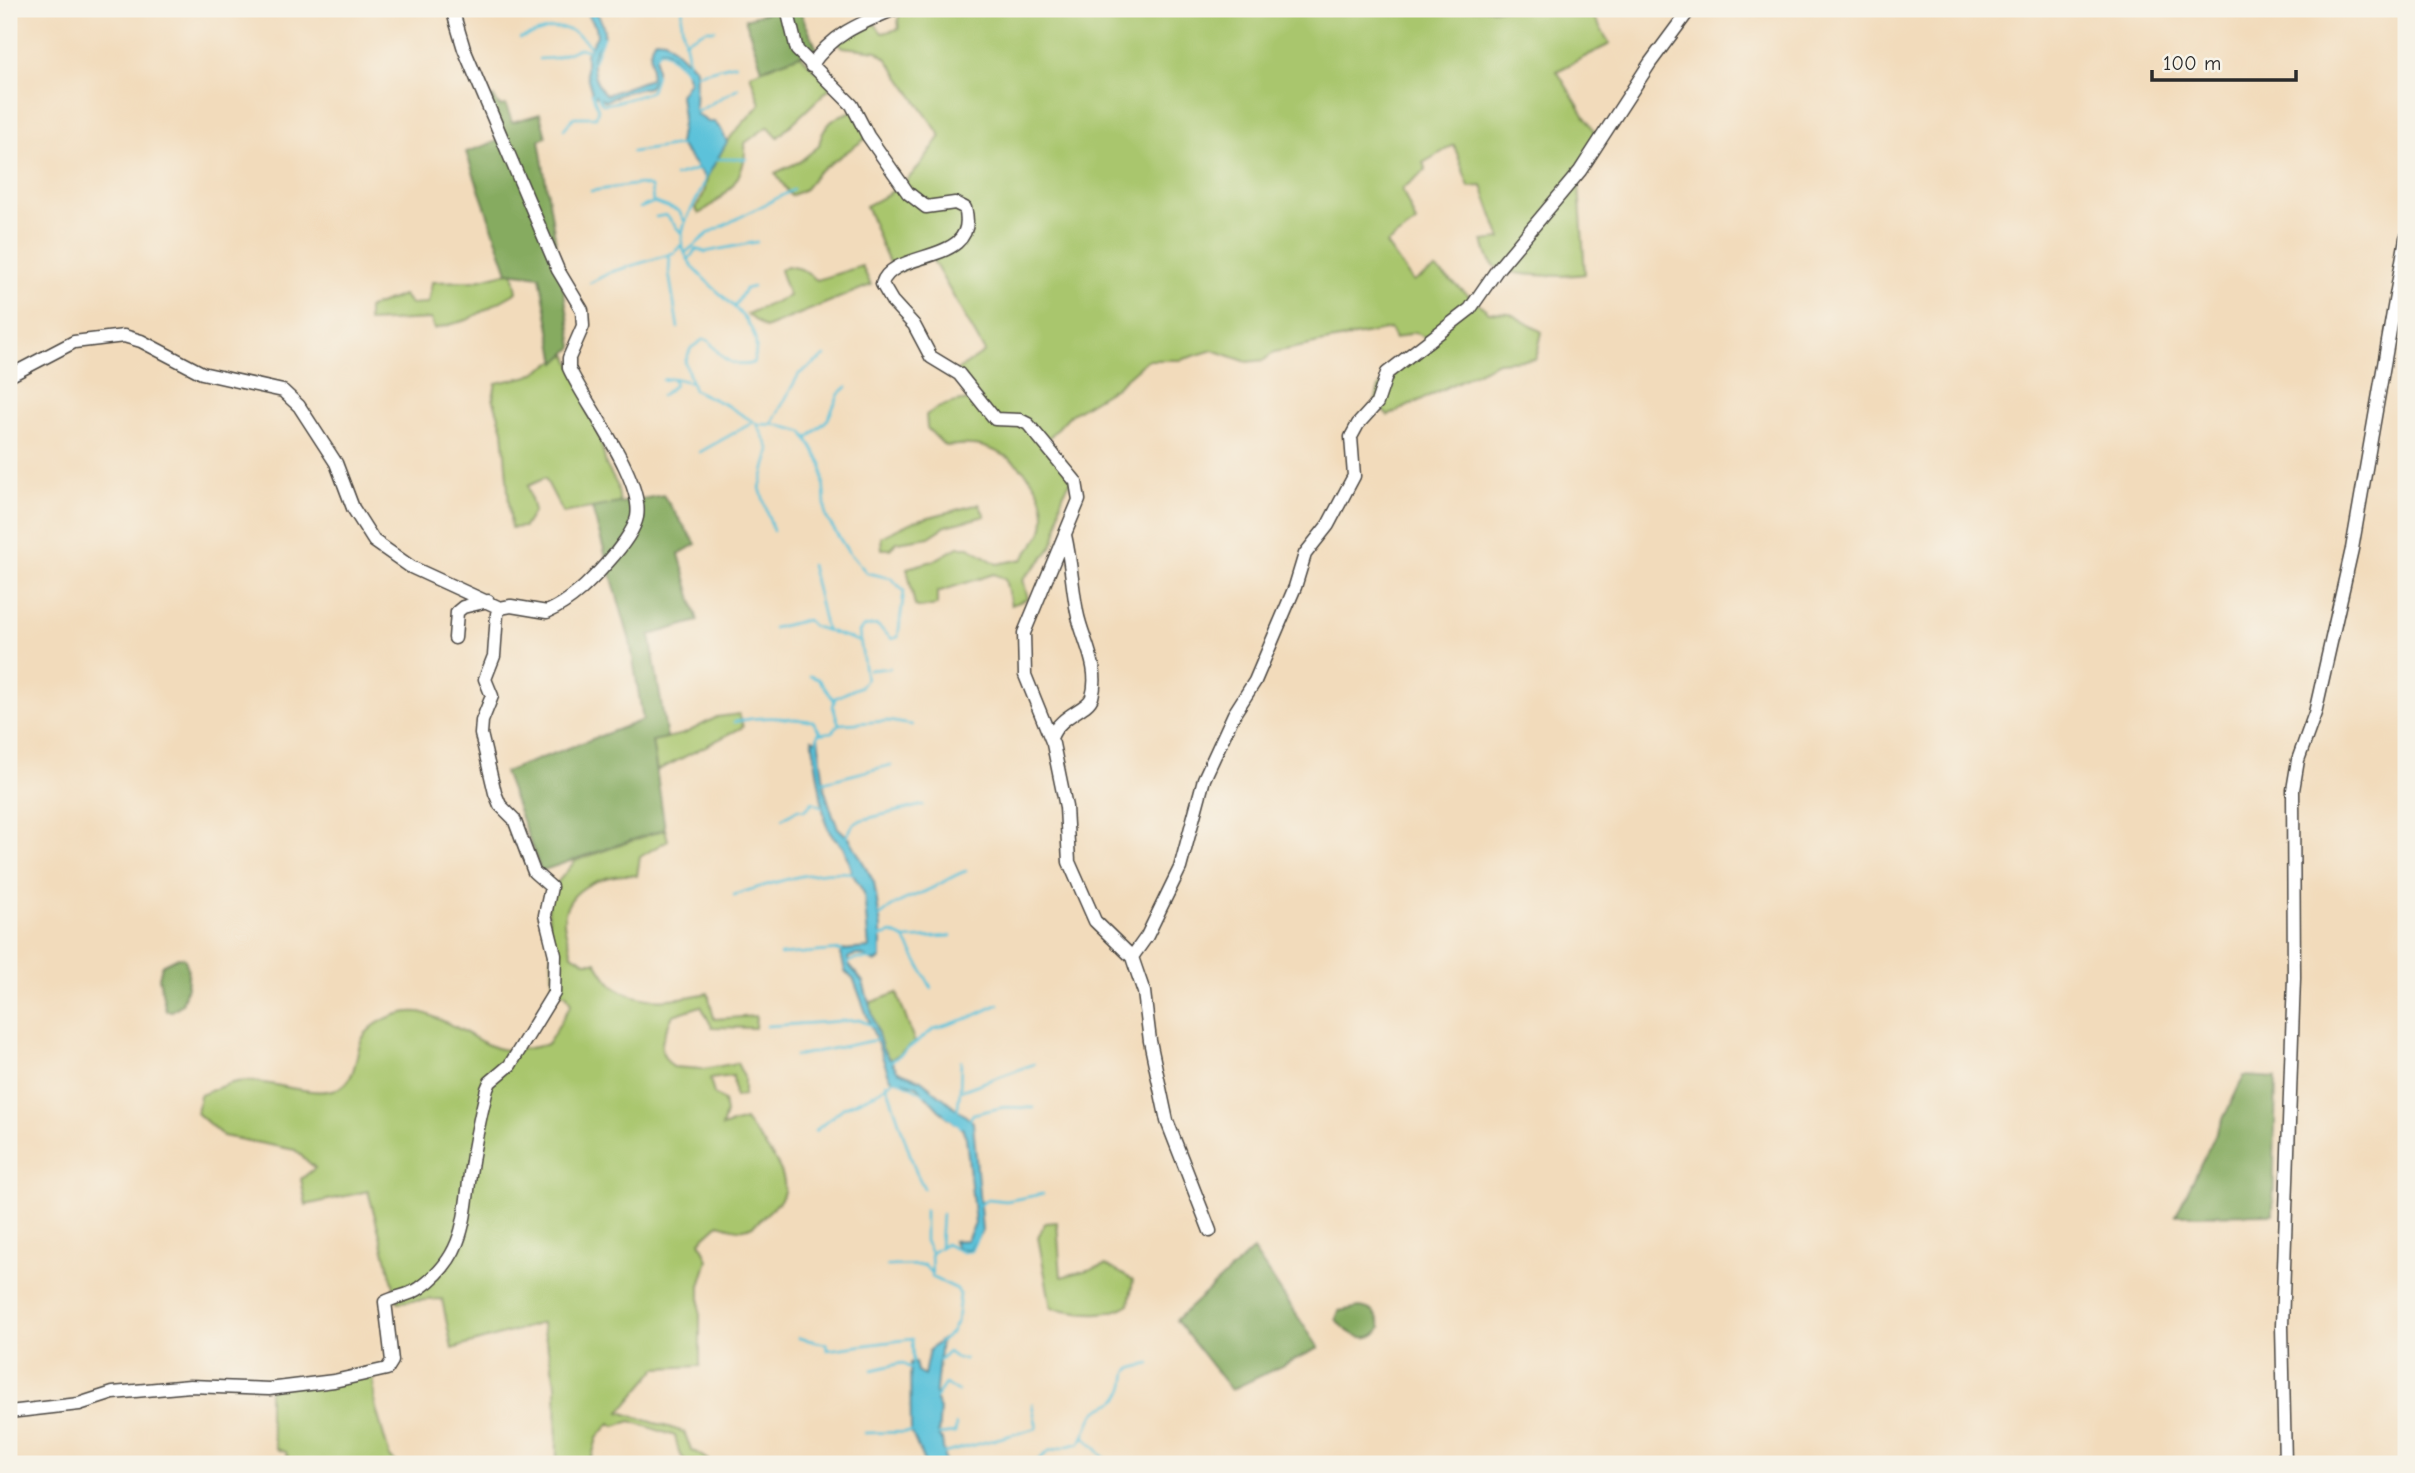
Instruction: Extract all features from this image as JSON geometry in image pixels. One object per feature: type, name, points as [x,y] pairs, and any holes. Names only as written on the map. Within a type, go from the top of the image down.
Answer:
[{"type":"street","points":[[9,376],[74,342],[124,336],[141,341],[202,373],[283,391],[299,406],[336,463],[353,508],[374,541],[411,567],[500,608],[511,606],[547,612],[580,592],[614,556],[637,520],[637,505],[626,469],[569,368],[569,358],[583,326],[582,310],[558,270],[464,49],[453,9]]},
{"type":"street","points":[[787,9],[797,50],[852,105],[868,136],[917,201],[926,207],[955,203],[965,208],[968,219],[965,233],[938,255],[894,267],[886,273],[882,288],[914,325],[931,357],[959,374],[995,419],[1020,420],[1028,424],[1074,480],[1079,500],[1071,513],[1065,536],[1043,581],[1024,633],[1025,675],[1051,738],[1066,807],[1069,862],[1095,921],[1132,957],[1144,992],[1150,1041],[1167,1121],[1210,1231]]},
{"type":"street","points":[[811,66],[834,38],[855,25],[895,9]]},
{"type":"street","points":[[1132,957],[1147,936],[1176,878],[1204,779],[1234,713],[1255,681],[1295,587],[1305,554],[1328,525],[1354,476],[1351,437],[1358,424],[1377,403],[1387,373],[1469,310],[1497,270],[1580,171],[1599,139],[1690,9]]},
{"type":"street","points":[[2285,1464],[2282,1326],[2294,978],[2293,790],[2298,761],[2315,713],[2352,549],[2406,238]]},
{"type":"street","points":[[1051,738],[1059,722],[1089,702],[1093,693],[1091,650],[1079,621],[1065,536]]},
{"type":"street","points":[[455,638],[457,612],[463,607],[488,601]]},
{"type":"street","points":[[9,1412],[79,1404],[113,1393],[190,1386],[268,1389],[334,1381],[380,1371],[391,1364],[385,1302],[417,1291],[427,1283],[459,1242],[465,1227],[476,1134],[487,1089],[510,1065],[554,993],[557,982],[555,955],[545,915],[551,887],[534,872],[514,819],[499,804],[483,751],[482,721],[492,692],[485,679],[492,666],[497,614],[500,608]]},
{"type":"green space","points":[[780,9],[799,9],[817,49],[762,69],[745,19]]},
{"type":"green space","points":[[903,9],[1589,9],[1610,44],[1557,71],[1598,138],[1578,170],[1585,274],[1525,274],[1502,270],[1492,264],[1483,241],[1501,239],[1482,186],[1469,187],[1454,145],[1423,163],[1426,170],[1402,189],[1416,223],[1386,244],[1413,282],[1436,269],[1489,312],[1509,313],[1542,332],[1536,359],[1498,362],[1388,416],[1375,403],[1379,387],[1429,339],[1414,332],[1395,339],[1390,329],[1275,352],[1264,360],[1247,362],[1213,350],[1181,360],[1147,360],[1116,387],[1070,415],[1044,443],[1072,480],[1062,498],[1053,544],[1023,579],[1028,599],[1011,605],[1005,579],[994,574],[937,592],[937,605],[921,608],[915,606],[907,568],[933,561],[958,547],[969,547],[997,564],[1023,559],[1042,531],[1044,513],[1042,499],[1029,476],[1009,458],[979,446],[945,446],[927,428],[926,415],[932,411],[952,403],[981,399],[956,371],[985,352],[932,259],[896,273],[884,252],[866,206],[902,184],[941,136],[886,58],[877,51],[843,47],[834,38],[871,19],[882,33],[899,29],[898,19]]},
{"type":"green space","points":[[800,55],[832,86],[778,137],[768,126],[745,143],[743,166],[739,176],[718,201],[699,214],[695,208],[703,196],[716,158],[727,141],[760,104],[750,74]]},
{"type":"green space","points":[[494,97],[499,106],[506,105],[512,122],[540,114],[546,137],[539,140],[573,347],[556,363],[540,276],[508,272],[466,152],[498,141],[484,101]]},
{"type":"green space","points":[[854,111],[868,137],[818,172],[805,189],[791,196],[775,173],[799,162],[819,146],[830,122]]},
{"type":"green space","points":[[787,266],[801,269],[817,280],[862,266],[871,285],[765,328],[747,314],[789,296],[780,270]]},
{"type":"green space","points":[[513,271],[517,292],[467,320],[434,329],[431,319],[368,322],[368,308],[403,295],[411,304],[428,303],[432,282],[473,281]]},
{"type":"green space","points":[[567,354],[598,429],[606,465],[617,485],[620,503],[563,513],[545,478],[528,486],[534,511],[524,527],[511,528],[503,430],[493,398],[496,383],[529,376]]},
{"type":"green space","points":[[663,495],[696,544],[679,554],[698,621],[650,635],[667,738],[652,741],[665,829],[541,871],[504,772],[643,720],[630,641],[592,508]]},
{"type":"green space","points":[[979,504],[985,516],[946,526],[929,537],[897,542],[890,549],[882,549],[881,537],[914,521]]},
{"type":"green space","points":[[739,714],[743,727],[657,771],[652,741],[684,734],[717,717]]},
{"type":"green space","points":[[665,829],[668,840],[640,857],[637,876],[602,879],[590,884],[572,899],[566,909],[564,921],[572,954],[586,962],[596,962],[610,983],[627,994],[661,1000],[708,993],[714,1019],[756,1016],[755,1028],[712,1027],[701,1006],[673,1015],[662,1042],[662,1049],[673,1067],[703,1069],[737,1063],[744,1077],[744,1095],[735,1097],[733,1076],[710,1079],[714,1094],[724,1101],[726,1113],[722,1127],[745,1120],[780,1168],[784,1189],[779,1202],[752,1227],[737,1229],[719,1224],[700,1241],[708,1260],[700,1286],[700,1366],[657,1368],[620,1412],[684,1432],[691,1449],[714,1464],[688,1464],[679,1453],[675,1436],[631,1421],[615,1426],[610,1423],[597,1438],[590,1464],[557,1464],[556,1385],[542,1323],[452,1349],[442,1299],[398,1302],[368,1191],[306,1205],[301,1179],[315,1168],[295,1150],[223,1136],[197,1113],[200,1095],[236,1082],[249,1081],[318,1091],[341,1087],[350,1078],[366,1033],[379,1022],[403,1013],[427,1014],[482,1042],[502,1049],[514,1050],[548,1044],[571,1004],[566,994],[554,993],[547,895],[575,861]]},
{"type":"green space","points":[[178,957],[184,958],[186,963],[187,987],[182,1004],[172,1011],[166,1011],[159,978],[162,965]]},
{"type":"green space","points":[[897,993],[915,1043],[890,1060],[882,1048],[869,1003]]},
{"type":"green space","points":[[2244,1076],[2276,1078],[2273,1214],[2176,1215]]},
{"type":"green space","points":[[1057,1222],[1061,1277],[1106,1265],[1133,1280],[1129,1304],[1102,1313],[1051,1308],[1038,1237],[1045,1223]]},
{"type":"green space","points":[[1253,1250],[1319,1348],[1231,1390],[1176,1320]]},
{"type":"green space","points":[[1360,1307],[1376,1315],[1381,1327],[1371,1337],[1351,1333],[1336,1319],[1339,1311]]},
{"type":"green space","points":[[373,1373],[375,1405],[390,1457],[398,1464],[289,1464],[286,1452],[276,1449],[269,1418],[269,1389]]},
{"type":"water","points":[[584,9],[594,9],[604,27],[603,37],[594,54],[593,71],[606,95],[650,79],[651,48],[655,39],[665,40],[696,69],[695,113],[708,122],[714,122],[727,142],[706,179],[679,144],[683,117],[680,95],[689,81],[684,68],[665,49],[661,49],[656,54],[656,75],[649,87],[626,92],[605,101],[592,93],[586,72],[586,54],[597,36],[596,27]]},
{"type":"water","points":[[818,737],[825,791],[833,816],[838,828],[850,839],[874,882],[881,927],[881,959],[875,962],[859,955],[848,958],[849,965],[863,982],[882,1048],[898,1071],[921,1080],[973,1122],[982,1231],[969,1250],[957,1248],[953,1241],[967,1240],[975,1223],[966,1137],[962,1128],[939,1110],[917,1086],[890,1078],[854,980],[845,971],[841,954],[844,950],[869,948],[864,893],[852,873],[844,848],[830,833],[825,821],[812,739],[816,741]]},
{"type":"water","points":[[941,1340],[935,1399],[940,1409],[938,1436],[942,1440],[945,1464],[925,1464],[911,1431],[910,1363],[915,1362],[917,1371],[924,1375],[929,1350]]},
{"type":"waterway","points":[[683,9],[682,23],[688,62]]},
{"type":"waterway","points":[[520,38],[550,29],[567,29],[575,32],[591,48]]},
{"type":"waterway","points":[[684,41],[706,30],[715,30]]},
{"type":"waterway","points":[[593,63],[603,37]]},
{"type":"waterway","points":[[539,59],[555,58],[580,48],[589,51]]},
{"type":"waterway","points":[[656,55],[659,51],[664,51],[688,72]]},
{"type":"waterway","points":[[696,74],[735,64]]},
{"type":"waterway","points":[[598,96],[602,104],[606,104],[647,93],[651,91],[656,75]]},
{"type":"waterway","points":[[693,114],[738,88]]},
{"type":"waterway","points":[[564,129],[574,117],[596,117],[598,109],[592,93],[594,94]]},
{"type":"waterway","points":[[632,152],[680,145]]},
{"type":"waterway","points":[[715,159],[746,159]]},
{"type":"waterway","points":[[675,176],[698,169]]},
{"type":"waterway","points":[[706,176],[684,225],[682,242],[687,257],[697,272],[741,314],[751,329],[756,345],[753,363],[746,365],[727,360],[704,339],[691,348],[685,362],[694,390],[757,424],[779,425],[803,432],[822,464],[826,517],[847,550],[867,573],[891,578],[904,591],[898,637],[892,639],[877,625],[863,627],[859,632],[866,679],[861,686],[835,698],[833,707],[839,724],[832,732],[818,734],[817,743]]},
{"type":"waterway","points":[[591,191],[640,184],[651,187],[653,202],[679,211],[685,222]]},
{"type":"waterway","points":[[685,253],[709,233],[793,190]]},
{"type":"waterway","points":[[640,208],[652,203]]},
{"type":"waterway","points":[[656,217],[666,215],[682,234]]},
{"type":"waterway","points":[[689,259],[696,249],[705,252],[757,242]]},
{"type":"waterway","points":[[590,283],[611,272],[674,253],[681,245]]},
{"type":"waterway","points":[[670,253],[669,273],[678,328]]},
{"type":"waterway","points":[[735,306],[745,289],[753,287]]},
{"type":"waterway","points":[[771,425],[799,374],[825,356]]},
{"type":"waterway","points":[[663,380],[673,378],[690,382]]},
{"type":"waterway","points":[[661,396],[675,385],[673,378]]},
{"type":"waterway","points":[[808,438],[828,419],[839,394],[847,387]]},
{"type":"waterway","points":[[700,452],[752,423]]},
{"type":"waterway","points":[[757,424],[770,450],[760,488],[773,531]]},
{"type":"waterway","points":[[811,565],[826,629]]},
{"type":"waterway","points":[[773,628],[807,620],[813,626],[858,641]]},
{"type":"waterway","points":[[869,670],[890,668]]},
{"type":"waterway","points":[[810,676],[818,679],[834,700]]},
{"type":"waterway","points":[[734,722],[763,718],[813,721],[820,732]]},
{"type":"waterway","points":[[840,724],[888,721],[912,725]]},
{"type":"waterway","points":[[824,782],[891,765]]},
{"type":"waterway","points":[[783,818],[798,809],[805,810],[813,802],[822,807]]},
{"type":"waterway","points":[[846,837],[853,825],[861,820],[923,805]]},
{"type":"waterway","points":[[878,918],[900,902],[966,871]]},
{"type":"waterway","points":[[734,895],[807,875],[853,873]]},
{"type":"waterway","points":[[879,937],[892,933],[905,939],[932,989]]},
{"type":"waterway","points":[[905,939],[951,936]]},
{"type":"waterway","points":[[780,955],[841,950],[844,954]]},
{"type":"waterway","points":[[846,964],[855,959],[875,959]]},
{"type":"waterway","points":[[889,1063],[934,1029],[969,1018],[999,1004]]},
{"type":"waterway","points":[[767,1026],[859,1020],[874,1026]]},
{"type":"waterway","points":[[795,1056],[876,1040]]},
{"type":"waterway","points":[[960,1091],[961,1061]]},
{"type":"waterway","points":[[957,1114],[960,1091],[1034,1064]]},
{"type":"waterway","points":[[894,1078],[925,1094]]},
{"type":"waterway","points":[[815,1131],[843,1108],[876,1093],[894,1080]]},
{"type":"waterway","points":[[886,1083],[924,1188]]},
{"type":"waterway","points":[[969,1121],[973,1114],[1004,1107],[1034,1108]]},
{"type":"waterway","points":[[945,1113],[961,1127]]},
{"type":"waterway","points":[[979,1205],[988,1199],[1006,1201],[1043,1194]]},
{"type":"waterway","points":[[925,1210],[925,1241],[931,1253]]},
{"type":"waterway","points":[[940,1246],[942,1214]]},
{"type":"waterway","points":[[939,1343],[951,1333],[957,1321],[960,1295],[957,1289],[932,1277],[931,1253],[945,1244],[963,1252],[971,1251],[980,1231]]},
{"type":"waterway","points":[[887,1266],[924,1265],[930,1272]]},
{"type":"waterway","points":[[799,1338],[826,1344],[827,1350],[912,1339],[913,1363]]},
{"type":"waterway","points":[[939,1360],[948,1352],[957,1359],[965,1359]]},
{"type":"waterway","points":[[872,1370],[902,1363],[911,1369]]},
{"type":"waterway","points":[[1034,1464],[1049,1451],[1080,1443],[1095,1413],[1121,1395],[1128,1371],[1150,1364]]},
{"type":"waterway","points":[[933,1401],[945,1384],[958,1391]]},
{"type":"waterway","points":[[941,1454],[1037,1428],[1032,1404]]},
{"type":"waterway","points":[[938,1435],[955,1433],[956,1425]]},
{"type":"waterway","points":[[865,1433],[914,1432]]},
{"type":"waterway","points":[[1085,1437],[1110,1464]]}]
